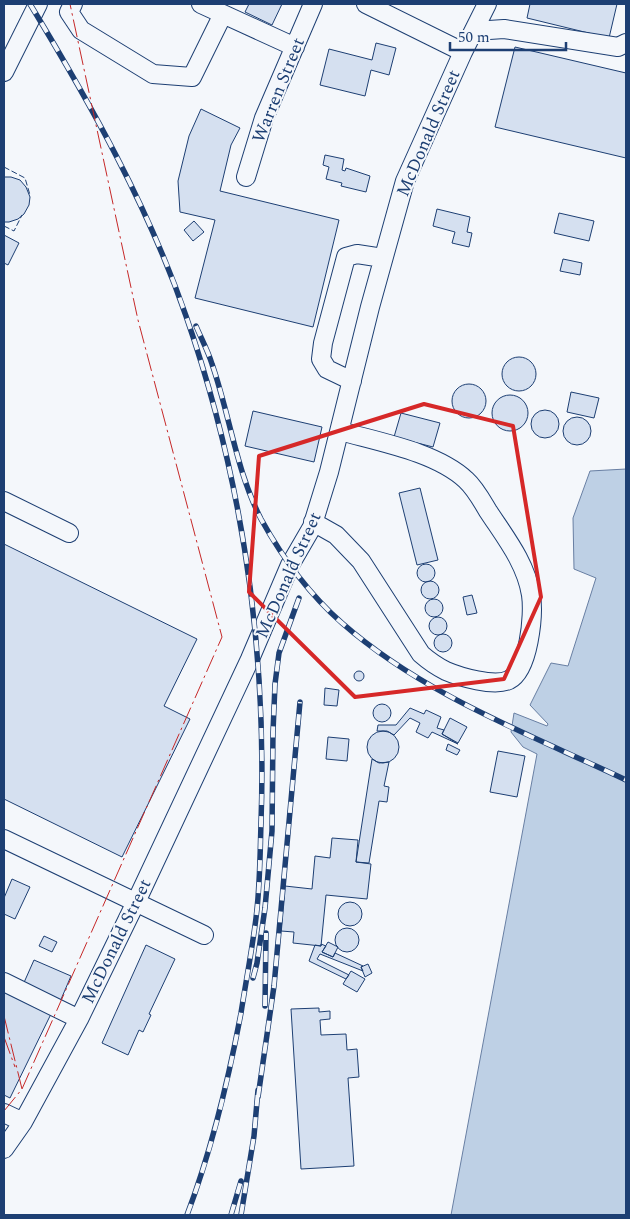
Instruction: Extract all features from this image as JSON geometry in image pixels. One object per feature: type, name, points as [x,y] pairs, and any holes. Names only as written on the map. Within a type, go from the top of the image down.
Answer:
[{"type":"street","points":[[4,72],[38,4]]},
{"type":"street","points":[[73,4],[68,12],[81,30],[153,74],[192,77],[223,14]]},
{"type":"street","points":[[201,4],[295,47]]},
{"type":"street","name":"Warren Street","points":[[246,177],[264,118],[314,4]]},
{"type":"street","points":[[366,4],[463,52]]},
{"type":"street","name":"McDonald Street","points":[[4,1149],[24,1122],[136,902],[250,659],[290,565],[313,522],[329,472],[383,258],[405,181],[463,52],[487,4]]},
{"type":"street","points":[[474,30],[504,29],[618,47],[626,43]]},
{"type":"street","points":[[352,381],[327,369],[321,359],[323,343],[346,257],[357,254],[383,258]]},
{"type":"street","points":[[313,522],[336,535],[361,561],[421,654],[433,664],[448,672],[479,681],[498,683],[510,680],[519,669],[525,658],[530,638],[532,596],[521,562],[467,481],[433,459],[340,431]]},
{"type":"street","points":[[4,501],[69,533]]},
{"type":"street","points":[[4,839],[204,935]]},
{"type":"street","points":[[4,982],[78,1019]]},
{"type":"street","points":[[4,1113],[24,1122]]},
{"type":"highlighted area","points":[[424,404],[513,426],[541,597],[504,679],[355,697],[249,592],[259,456]]},
{"type":"water","points":[[626,469],[626,1215],[451,1215],[537,754],[523,747],[511,732],[514,713],[547,726],[548,724],[530,705],[551,663],[568,666],[596,578],[574,569],[573,518],[590,471]]},
{"type":"building","points":[[249,4],[282,4],[272,25],[245,12]]},
{"type":"building","points":[[530,4],[617,4],[609,38],[527,18]]},
{"type":"building","points":[[376,43],[396,48],[389,75],[371,70],[365,96],[320,85],[329,49],[372,60]]},
{"type":"building","points":[[515,47],[626,73],[626,158],[495,127]]},
{"type":"building","points":[[201,109],[240,128],[231,145],[220,191],[339,220],[313,327],[195,298],[215,220],[180,212],[178,181],[189,136]]},
{"type":"building","points":[[325,155],[344,159],[342,170],[345,171],[346,168],[370,176],[366,192],[341,186],[342,183],[326,179],[329,167],[323,165]]},
{"type":"building","points":[[4,177],[20,180],[26,187],[30,197],[29,205],[24,214],[18,219],[9,222],[4,222]]},
{"type":"building","points":[[437,209],[470,217],[467,232],[472,233],[469,247],[452,243],[455,232],[433,226]]},
{"type":"building","points":[[559,213],[594,221],[589,241],[554,233]]},
{"type":"building","points":[[194,221],[204,232],[193,241],[184,230]]},
{"type":"building","points":[[4,235],[19,243],[8,265],[4,263]]},
{"type":"building","points":[[563,259],[582,263],[580,275],[560,271]]},
{"type":"building","points":[[519,357],[526,358],[531,362],[535,367],[535,381],[531,386],[526,390],[519,391],[512,390],[507,386],[503,381],[502,374],[503,367],[507,362],[512,358]]},
{"type":"building","points":[[469,384],[476,385],[481,389],[485,394],[485,408],[481,413],[476,417],[469,418],[462,417],[457,413],[453,408],[452,401],[453,394],[457,389],[462,385]]},
{"type":"building","points":[[571,392],[599,398],[594,418],[567,412]]},
{"type":"building","points":[[510,395],[517,396],[523,400],[527,406],[527,420],[523,426],[517,430],[510,431],[503,430],[497,426],[493,420],[492,413],[493,406],[497,400],[503,396]]},
{"type":"building","points":[[545,410],[555,414],[559,424],[555,434],[545,438],[535,434],[531,424],[535,414]]},
{"type":"building","points":[[253,411],[322,427],[314,462],[245,446]]},
{"type":"building","points":[[401,413],[440,423],[433,447],[394,437]]},
{"type":"building","points":[[577,417],[587,421],[591,431],[587,441],[577,445],[567,441],[563,431],[567,421]]},
{"type":"building","points":[[420,488],[438,560],[417,565],[399,493]]},
{"type":"building","points":[[4,544],[197,639],[164,706],[190,719],[122,857],[4,799]]},
{"type":"building","points":[[426,564],[432,567],[435,573],[432,579],[426,582],[420,579],[417,573],[420,567]]},
{"type":"building","points":[[430,581],[436,584],[439,590],[436,596],[430,599],[424,596],[421,590],[424,584]]},
{"type":"building","points":[[472,595],[477,613],[467,615],[463,597]]},
{"type":"building","points":[[434,599],[440,602],[443,608],[440,614],[434,617],[428,614],[425,608],[428,602]]},
{"type":"building","points":[[438,617],[444,620],[447,626],[444,632],[438,635],[432,632],[429,626],[432,620]]},
{"type":"building","points":[[443,634],[449,637],[452,643],[449,649],[443,652],[437,649],[434,643],[437,637]]},
{"type":"building","points":[[359,671],[364,676],[359,681],[354,676]]},
{"type":"building","points":[[325,688],[339,690],[337,706],[324,705]]},
{"type":"building","points":[[378,704],[386,704],[391,709],[389,720],[378,722],[373,717],[373,709]]},
{"type":"building","points":[[410,708],[424,714],[426,710],[441,717],[437,728],[444,730],[442,734],[458,744],[432,732],[428,738],[416,732],[420,723],[410,718],[394,735],[387,731],[377,731],[378,725],[396,725]]},
{"type":"building","points":[[450,718],[467,727],[458,743],[442,734]]},
{"type":"building","points":[[383,731],[395,735],[399,747],[395,759],[383,763],[371,759],[367,747],[371,735]]},
{"type":"building","points":[[328,737],[349,739],[347,761],[326,759]]},
{"type":"building","points":[[448,744],[460,750],[457,755],[446,750]]},
{"type":"building","points":[[498,751],[525,756],[517,797],[490,792]]},
{"type":"building","points":[[372,759],[379,763],[389,762],[384,786],[389,787],[387,802],[379,801],[369,863],[356,862]]},
{"type":"building","points":[[332,838],[358,840],[356,862],[371,864],[367,899],[326,895],[321,946],[293,943],[294,932],[281,931],[285,886],[312,889],[315,856],[330,858]]},
{"type":"building","points":[[12,879],[30,887],[15,919],[4,914],[4,898]]},
{"type":"building","points":[[350,902],[355,903],[361,909],[361,919],[355,925],[350,926],[345,925],[339,919],[338,914],[339,909],[345,903]]},
{"type":"building","points":[[347,928],[352,929],[358,935],[358,945],[352,951],[347,952],[342,951],[336,945],[335,940],[336,935],[342,929]]},
{"type":"building","points":[[44,936],[57,942],[52,952],[39,946]]},
{"type":"building","points":[[328,942],[338,947],[333,957],[322,952]]},
{"type":"building","points":[[321,944],[326,946],[322,952],[333,957],[335,953],[363,966],[361,967],[363,971],[320,954],[317,959],[349,975],[346,979],[309,961],[315,945],[321,946]]},
{"type":"building","points":[[146,945],[175,959],[149,1014],[151,1015],[143,1032],[139,1030],[128,1055],[102,1043]]},
{"type":"building","points":[[34,960],[71,976],[59,1004],[22,987]]},
{"type":"building","points":[[368,964],[372,973],[365,977],[361,967]]},
{"type":"building","points":[[351,971],[365,979],[357,992],[343,984]]},
{"type":"building","points":[[4,990],[51,1014],[10,1098],[4,1095]]},
{"type":"building","points":[[319,1008],[319,1012],[330,1011],[330,1019],[320,1020],[321,1035],[346,1034],[347,1050],[357,1049],[359,1077],[348,1078],[354,1166],[301,1169],[291,1009]]},
{"type":"railway","points":[[30,4],[96,117],[136,195],[171,275],[206,378],[223,440],[247,566],[255,630],[262,758],[257,906],[253,942],[231,1064],[212,1140],[187,1215]]},
{"type":"railway","points":[[196,326],[212,364],[239,462],[252,500],[278,547],[318,600],[342,623],[374,649],[442,692],[515,729],[626,780]]},
{"type":"railway","points":[[253,978],[265,908],[272,831],[275,684],[279,653],[299,598]]},
{"type":"railway","points":[[258,1097],[274,986],[300,702]]},
{"type":"railway","points":[[265,1006],[266,933]]},
{"type":"railway","points":[[241,1215],[254,1136],[258,1090]]},
{"type":"railway","points":[[231,1215],[241,1181]]},
{"type":"fence","points":[[4,167],[25,178],[30,195]]},
{"type":"fence","points":[[4,226],[14,231],[22,215]]},
{"type":"power","points":[[4,1111],[22,1089],[222,637],[138,320],[70,4]]},
{"type":"power","points":[[4,1016],[22,1089]]},
{"type":"power","points":[[4,1037],[15,1067]]}]
